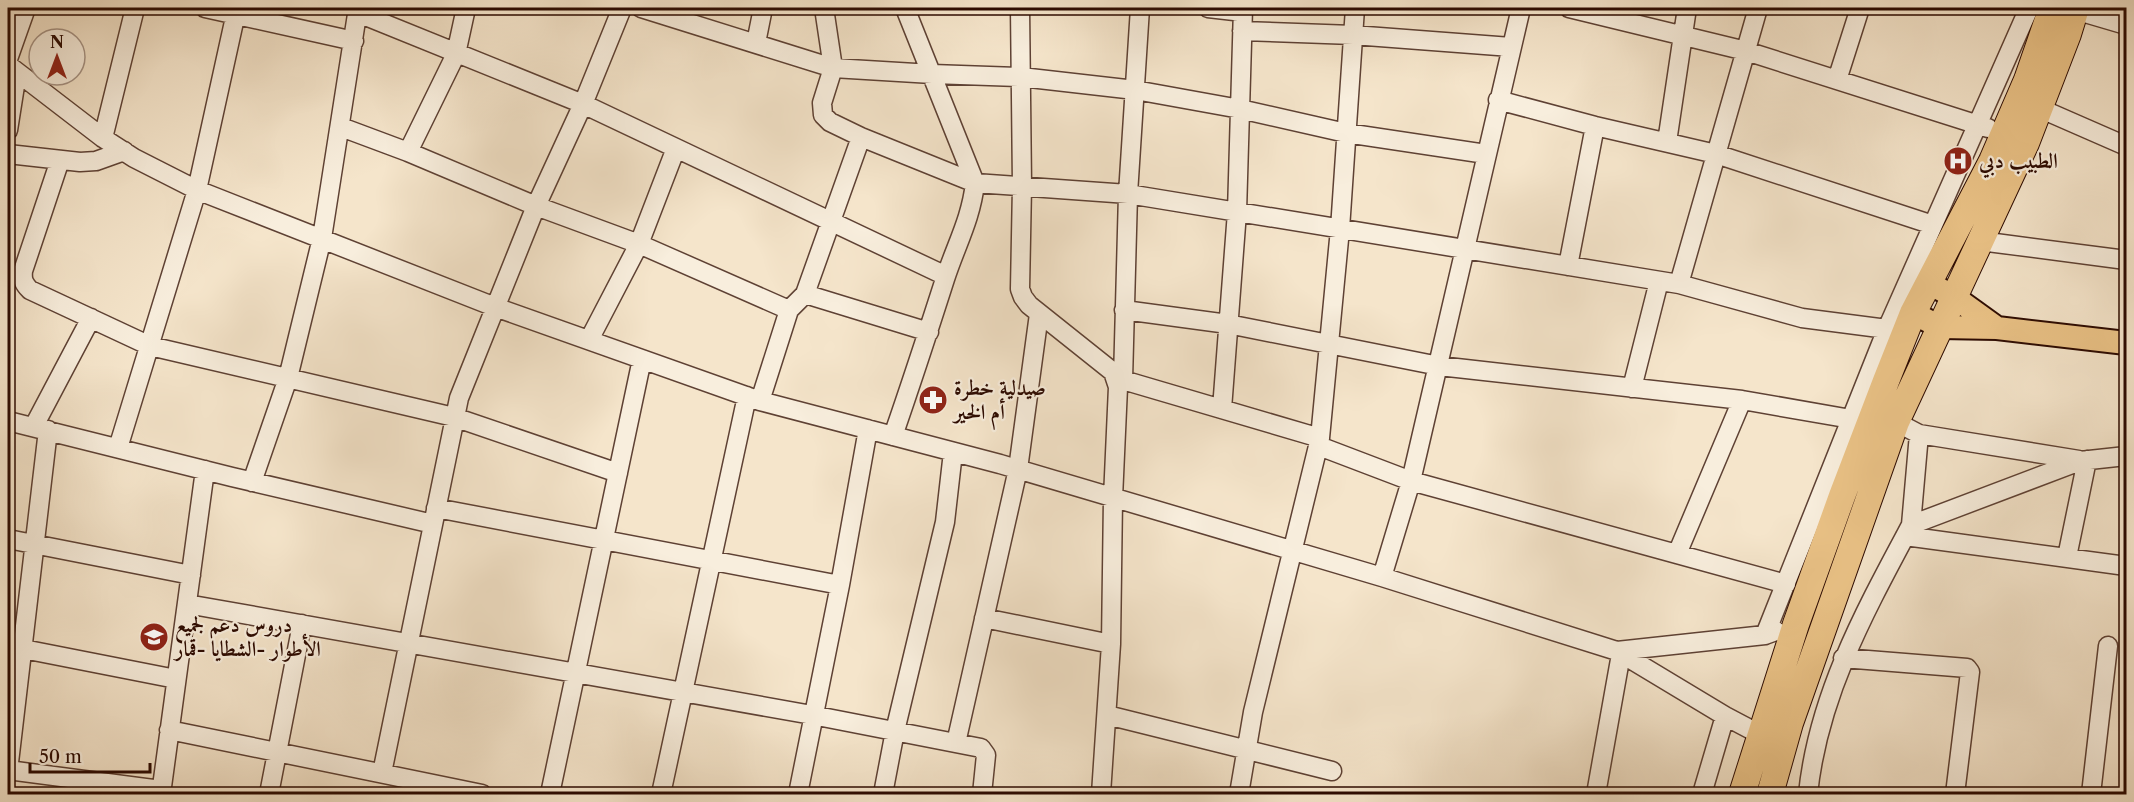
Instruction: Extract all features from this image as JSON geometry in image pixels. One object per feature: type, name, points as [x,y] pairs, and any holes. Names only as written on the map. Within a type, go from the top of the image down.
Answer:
[{"type":"highway","points":[[1770,795],[1790,723],[1825,625],[1873,418],[1940,327],[2026,143],[2068,34],[2068,8]]},
{"type":"highway","points":[[1742,795],[1796,624],[1913,313],[1992,161],[2027,80],[2068,8]]},
{"type":"main road","points":[[1929,283],[1997,328]]},
{"type":"main road","points":[[1913,313],[1940,327],[1997,328],[2127,343]]},
{"type":"street","points":[[8,130],[11,66],[26,8]]},
{"type":"street","points":[[103,138],[135,8]]},
{"type":"street","points":[[205,8],[236,11],[354,41]]},
{"type":"street","points":[[408,152],[456,54],[466,8]]},
{"type":"street","points":[[382,773],[462,387],[536,206],[583,104],[622,8]]},
{"type":"street","points":[[641,8],[833,68],[1021,77],[1135,90],[1240,109],[1346,133],[1486,154]]},
{"type":"street","points":[[756,43],[763,8]]},
{"type":"street","points":[[824,8],[833,68],[822,103],[823,115],[830,122],[861,137],[975,183],[1128,194],[1679,284],[1802,318],[1887,329]]},
{"type":"street","points":[[893,436],[946,276],[968,223],[975,183],[905,8]]},
{"type":"street","points":[[1020,8],[1022,186],[1020,289],[1029,305],[1096,357],[1119,379],[1222,409],[1319,442],[1412,481],[1786,584]]},
{"type":"street","points":[[1101,795],[1111,644],[1113,498],[1118,387],[1125,310],[1128,194],[1140,8]]},
{"type":"street","points":[[1208,8],[1243,10],[1237,212],[1222,409]]},
{"type":"street","points":[[1239,795],[1253,712],[1319,442],[1340,229],[1355,8]]},
{"type":"street","points":[[1382,578],[1412,481],[1521,8]]},
{"type":"street","points":[[1569,8],[1746,51],[1977,126],[2005,132]]},
{"type":"street","points":[[1666,142],[1687,8]]},
{"type":"street","points":[[1679,284],[1758,8]]},
{"type":"street","points":[[1837,80],[1860,8]]},
{"type":"street","points":[[1765,635],[1786,584],[1873,418],[1887,329],[2029,8]]},
{"type":"street","points":[[2068,8],[2127,25]]},
{"type":"street","points":[[252,482],[288,378],[322,238],[358,10],[456,54],[583,104],[946,276]]},
{"type":"street","points":[[117,448],[197,190],[236,11]]},
{"type":"street","points":[[1242,31],[1353,35],[1511,47]]},
{"type":"street","points":[[11,66],[103,138],[197,190],[495,307],[753,398],[1018,469],[1382,578],[1619,653],[1761,735]]},
{"type":"street","points":[[1498,100],[1594,126],[1716,154],[1933,225]]},
{"type":"street","points":[[2040,108],[2127,146]]},
{"type":"street","points":[[1568,266],[1594,126]]},
{"type":"street","points":[[341,127],[408,152],[536,206],[639,244],[789,310]]},
{"type":"street","points":[[662,795],[713,561],[753,398],[789,310],[805,294],[861,137]]},
{"type":"street","points":[[589,340],[639,244],[676,148]]},
{"type":"street","points":[[10,160],[96,161],[124,151]]},
{"type":"street","points":[[60,160],[23,272],[22,279],[30,290],[150,346],[454,417],[618,473]]},
{"type":"street","points":[[1980,241],[2127,260]]},
{"type":"street","points":[[1632,388],[1659,281]]},
{"type":"street","points":[[805,294],[929,332]]},
{"type":"street","points":[[1125,310],[1228,324],[1440,366],[1742,400],[1873,418],[1919,434],[2084,460],[2127,456]]},
{"type":"street","points":[[956,743],[1018,469],[1039,314]]},
{"type":"street","points":[[91,318],[41,428],[35,544],[15,647],[8,771],[161,792],[205,470]]},
{"type":"street","points":[[550,795],[642,359]]},
{"type":"street","points":[[1677,554],[1742,400]]},
{"type":"street","points":[[8,421],[252,482],[434,516],[604,541],[840,585]]},
{"type":"street","points":[[798,795],[812,715],[840,585],[868,429]]},
{"type":"street","points":[[1808,795],[1820,726],[1843,658],[1861,618],[1908,530],[1919,434]]},
{"type":"street","points":[[883,795],[895,731],[945,522],[952,452]]},
{"type":"street","points":[[1908,530],[2084,460]]},
{"type":"street","points":[[2067,557],[2084,460]]},
{"type":"street","points":[[1908,530],[2127,566]]},
{"type":"street","points":[[8,539],[191,575]]},
{"type":"street","points":[[187,604],[812,715],[981,748],[985,752],[982,795]]},
{"type":"street","points":[[984,618],[1111,644]]},
{"type":"street","points":[[269,795],[302,624]]},
{"type":"street","points":[[1619,653],[1765,635],[1796,624],[1825,625]]},
{"type":"street","points":[[2091,795],[2108,646]]},
{"type":"street","points":[[15,647],[176,679]]},
{"type":"street","points":[[1596,795],[1619,653]]},
{"type":"street","points":[[1843,658],[1967,668],[1970,672],[1955,795]]},
{"type":"street","points":[[1107,715],[1332,771]]},
{"type":"street","points":[[1702,795],[1725,716]]},
{"type":"street","points":[[169,730],[382,773],[432,789],[482,795]]},
{"type":"place","name":"الطبيب دبي","points":[[1958,161]]},
{"type":"place","name":"صيدلية خطرة أم الخير","points":[[933,400]]},
{"type":"place","name":"دروس دعم لجميع الأطوار -الشطايا -قمار","points":[[154,637]]}]
